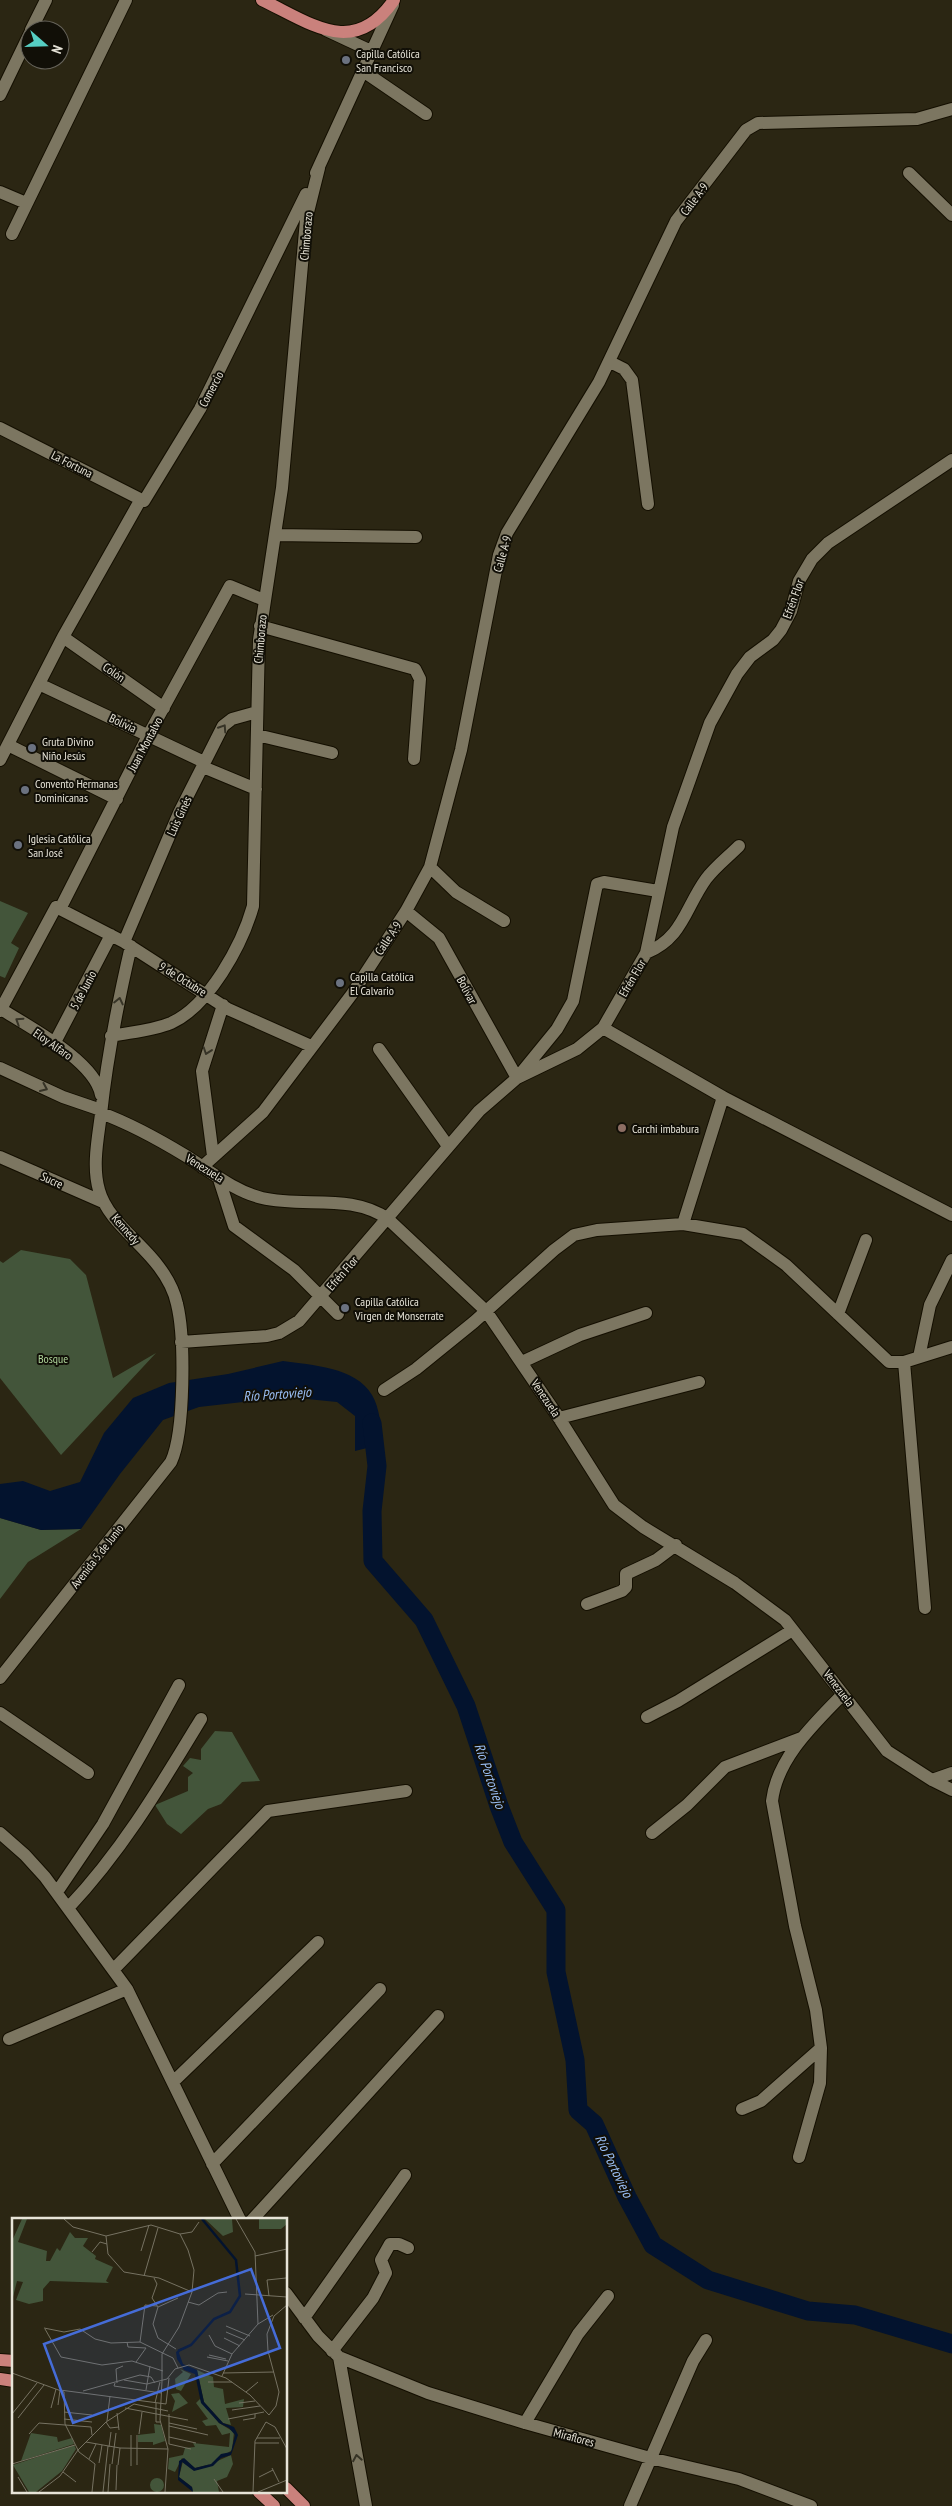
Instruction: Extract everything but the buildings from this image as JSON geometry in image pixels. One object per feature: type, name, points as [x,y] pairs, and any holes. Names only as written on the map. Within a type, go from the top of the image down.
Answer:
[{"type":"main road","points":[[262,0],[324,29],[346,32],[363,30],[377,21],[395,0]]},
{"type":"main road","points":[[288,2490],[304,2506]]},
{"type":"main road","points":[[261,2494],[274,2506]]},
{"type":"street","points":[[36,20],[46,0]]},
{"type":"street","points":[[12,234],[126,0]]},
{"type":"street","name":"Comercio","points":[[0,760],[4,745],[141,499],[144,500],[200,409],[319,168],[395,0]]},
{"type":"street","points":[[324,29],[372,51]]},
{"type":"street","points":[[0,95],[20,54]]},
{"type":"street","points":[[363,71],[426,114]]},
{"type":"street","name":"Calle A-9","points":[[202,1167],[212,1150],[229,1142],[263,1112],[352,994],[406,911],[430,867],[461,750],[499,555],[504,540],[610,362],[676,221],[746,130],[758,123],[773,121],[917,119],[952,109]]},
{"type":"street","name":"Chimborazo","points":[[111,1036],[171,1022],[192,1010],[221,974],[247,923],[253,906],[260,626],[282,488],[308,205],[319,168]]},
{"type":"street","points":[[909,173],[952,215]]},
{"type":"street","points":[[0,192],[26,203]]},
{"type":"street","points":[[283,239],[297,240],[305,250]]},
{"type":"street","points":[[610,362],[624,369],[632,380],[648,504]]},
{"type":"street","name":"La Fortuna","points":[[0,428],[141,499]]},
{"type":"street","name":"Efrén Flor","points":[[181,1346],[267,1336],[279,1333],[299,1321],[479,1111],[517,1078],[577,1049],[603,1028],[646,953],[673,827],[710,723],[737,674],[750,657],[773,640],[781,630],[791,611],[799,581],[812,559],[828,543],[952,460]]},
{"type":"street","points":[[275,535],[416,537]]},
{"type":"street","name":"Juan Montalvo","points":[[1,1005],[58,908],[230,586],[264,600]]},
{"type":"street","points":[[260,626],[415,669],[420,679],[414,759]]},
{"type":"street","name":"Colón","points":[[63,637],[164,708]]},
{"type":"street","name":"Bolivia","points":[[38,684],[256,789]]},
{"type":"street","name":"Luis Ginés","points":[[101,1108],[127,944],[180,813],[225,722],[257,712]]},
{"type":"street","points":[[257,735],[332,753]]},
{"type":"street","points":[[4,745],[117,798]]},
{"type":"street","points":[[646,953],[661,947],[670,938],[686,916],[705,880],[739,846]]},
{"type":"street","points":[[430,867],[456,892],[504,921]]},
{"type":"street","points":[[517,1078],[557,1028],[573,1001],[597,884],[604,882],[658,891]]},
{"type":"street","name":"9 de Octubre","points":[[58,908],[127,944],[226,1007],[311,1046]]},
{"type":"street","name":"Bolívar","points":[[406,911],[440,938],[517,1078]]},
{"type":"street","name":"5 de Junio","points":[[54,1044],[111,935]]},
{"type":"street","points":[[212,1150],[202,1071],[226,1007],[220,994],[221,974]]},
{"type":"street","name":"Eloy Alfaro","points":[[1,1005],[91,1074],[98,1085],[101,1108]]},
{"type":"street","points":[[603,1028],[723,1097],[952,1215]]},
{"type":"street","points":[[379,1049],[448,1146]]},
{"type":"street","name":"Venezuela","points":[[0,1068],[63,1097],[101,1108],[142,1130],[219,1179],[261,1198],[360,1205],[378,1212],[388,1219],[486,1311],[559,1418],[614,1505],[643,1527],[676,1545],[735,1583],[785,1620],[791,1631],[888,1751],[932,1780],[952,1790]]},
{"type":"street","points":[[683,1224],[723,1097]]},
{"type":"street","name":"Kennedy","points":[[101,1108],[96,1171],[103,1202],[158,1266],[171,1285],[178,1306],[181,1346],[180,1428]]},
{"type":"street","name":"Sucre","points":[[0,1157],[103,1202]]},
{"type":"street","points":[[219,1179],[234,1226],[294,1270],[338,1314]]},
{"type":"street","points":[[384,1390],[416,1369],[486,1311],[554,1250],[574,1235],[597,1230],[683,1224],[743,1234],[786,1264],[889,1362],[904,1362],[952,1347]]},
{"type":"street","points":[[838,1314],[866,1240]]},
{"type":"street","points":[[919,1357],[930,1305],[952,1260]]},
{"type":"street","points":[[522,1362],[580,1335],[646,1313]]},
{"type":"street","points":[[904,1362],[925,1608]]},
{"type":"street","points":[[559,1418],[699,1382]]},
{"type":"street","name":"Avenida 5 de Junio","points":[[0,1678],[171,1462],[177,1450],[180,1428]]},
{"type":"street","points":[[588,1604],[622,1591],[626,1587],[626,1574],[656,1560],[676,1545]]},
{"type":"street","points":[[647,1717],[678,1701],[791,1631]]},
{"type":"street","points":[[57,1892],[108,1816],[180,1685]]},
{"type":"street","points":[[799,2157],[820,2083],[820,2048],[816,2010],[795,1926],[772,1802],[774,1784],[801,1738],[843,1694]]},
{"type":"street","points":[[0,1713],[88,1773]]},
{"type":"street","points":[[68,1908],[105,1865],[141,1816],[201,1720]]},
{"type":"street","points":[[652,1833],[687,1805],[725,1767],[801,1738]]},
{"type":"street","points":[[932,1780],[952,1773]]},
{"type":"street","points":[[113,1970],[268,1811],[406,1791]]},
{"type":"street","points":[[0,1833],[36,1866],[127,1989],[239,2218]]},
{"type":"street","points":[[173,2082],[318,1942]]},
{"type":"street","points":[[9,2039],[127,1989]]},
{"type":"street","points":[[212,2164],[380,1989]]},
{"type":"street","points":[[254,2218],[438,2016]]},
{"type":"street","points":[[742,2109],[762,2101],[820,2048]]},
{"type":"street","points":[[304,2318],[405,2175]]},
{"type":"street","points":[[335,2354],[373,2298],[386,2273],[381,2260],[390,2244],[399,2244],[408,2248]]},
{"type":"street","points":[[288,2296],[304,2318],[335,2354],[366,2506]]},
{"type":"street","points":[[525,2423],[578,2334],[608,2296]]},
{"type":"street","points":[[630,2506],[694,2361],[706,2340]]},
{"type":"street","name":"Miraflores","points":[[335,2354],[420,2390],[525,2423],[650,2458],[739,2479],[811,2506]]},
{"type":"green space","points":[[0,901],[28,913],[11,943],[19,948],[5,978],[0,976]]},
{"type":"green space","name":"Bosque","points":[[21,1250],[70,1259],[86,1275],[113,1378],[156,1353],[61,1455],[0,1378],[0,1261],[3,1263]]},
{"type":"green space","points":[[0,1518],[41,1530],[81,1529],[28,1562],[0,1599]]},
{"type":"green space","points":[[215,1731],[232,1732],[260,1781],[242,1782],[221,1804],[208,1809],[181,1834],[167,1824],[155,1805],[188,1791],[188,1777],[193,1773],[183,1766],[190,1758],[201,1760],[201,1749]]},
{"type":"water","points":[[283,1361],[332,1369],[355,1378],[365,1386],[377,1406],[383,1444],[355,1451],[355,1416],[337,1402],[287,1397],[199,1407],[163,1420],[120,1474],[81,1529],[41,1530],[0,1518],[0,1484],[23,1481],[50,1491],[80,1482],[104,1433],[133,1398],[169,1383],[228,1374]]},
{"type":"waterway","name":"Río Portoviejo","points":[[372,1423],[377,1466],[372,1511],[373,1561],[424,1620],[466,1706],[513,1842],[556,1910],[556,1972],[575,2060],[578,2110],[594,2124],[627,2197],[653,2245],[708,2280],[808,2311],[855,2315],[952,2344]]},
{"type":"place","name":"Capilla Católica San Francisco","points":[[346,60]]},
{"type":"place","name":"Gruta Divino Niño Jesús","points":[[32,748]]},
{"type":"place","name":"Convento Hermanas Dominicanas","points":[[25,790]]},
{"type":"place","name":"Iglesia Católica San José","points":[[18,845]]},
{"type":"place","name":"Capilla Católica El Calvario","points":[[340,983]]},
{"type":"place","name":"Carchi imbabura","points":[[622,1128]]},
{"type":"place","name":"Capilla Católica Virgen de Monserrate","points":[[345,1308]]}]
